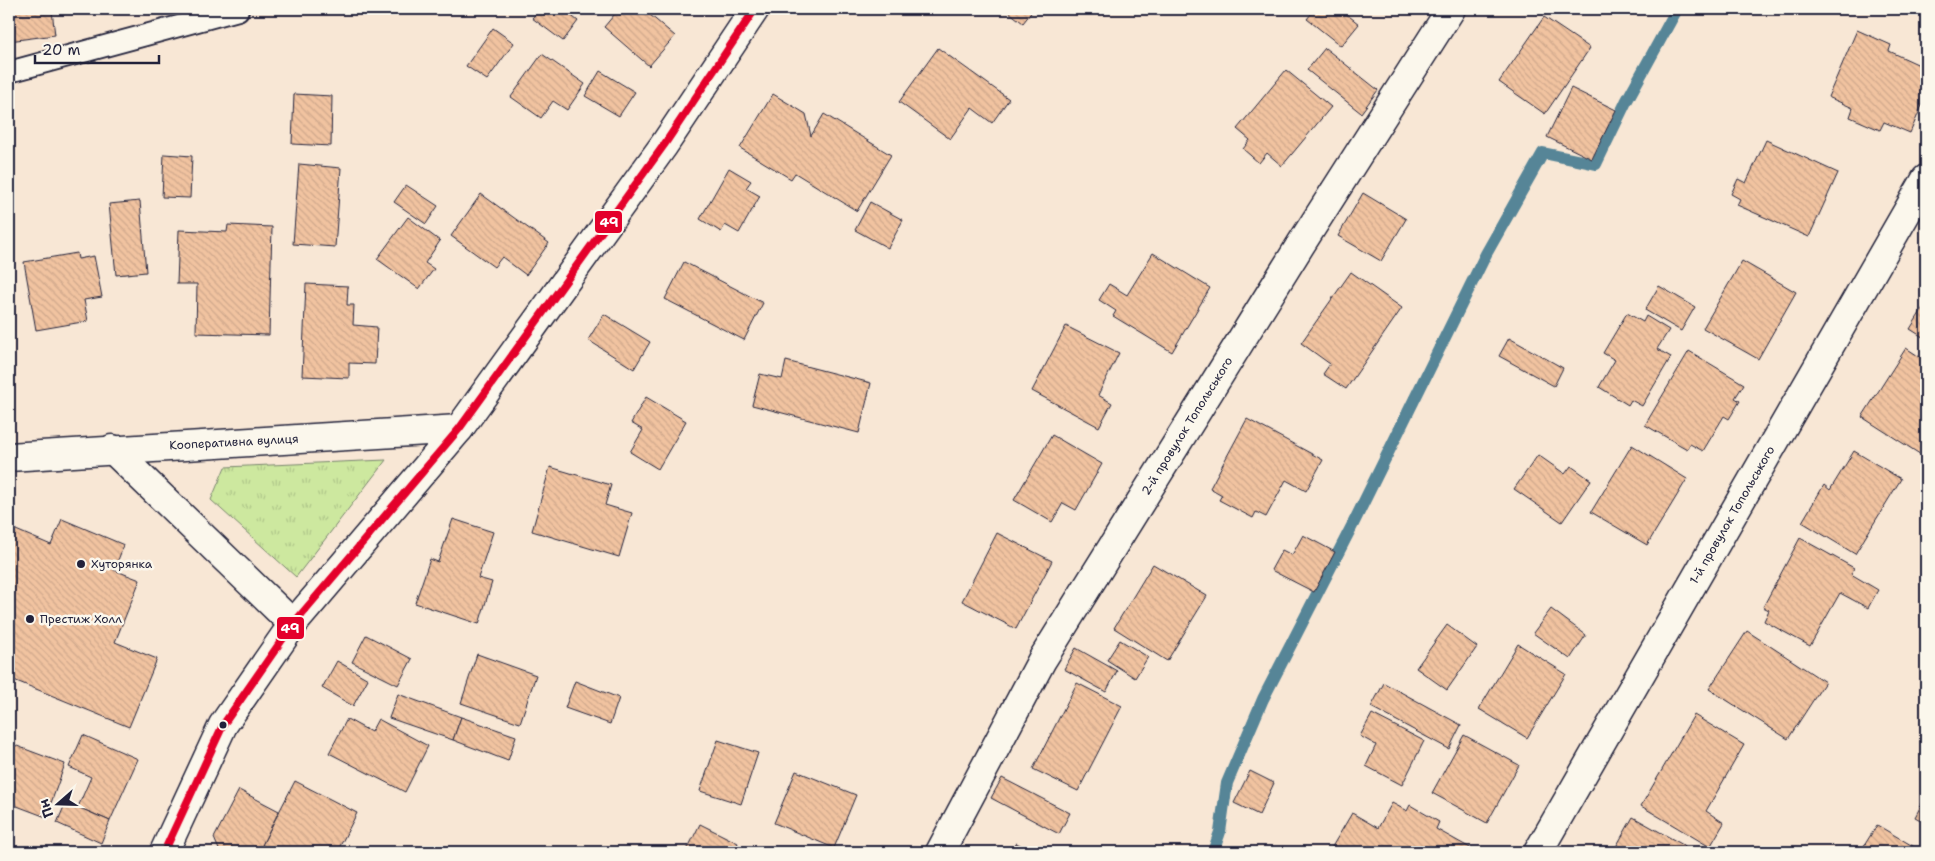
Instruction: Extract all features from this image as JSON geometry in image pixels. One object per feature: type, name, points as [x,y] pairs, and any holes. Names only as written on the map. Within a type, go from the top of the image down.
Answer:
[{"type":"street","points":[[164,852],[223,726],[293,624],[459,429],[664,145],[755,9]]},
{"type":"street","name":"2-й провулок Топольського","points":[[940,852],[1042,660],[1301,244],[1451,9]]},
{"type":"street","name":"1-й провулок Топольського","points":[[1538,852],[1926,178]]},
{"type":"street","name":"Кооперативна вулиця","points":[[9,457],[112,449],[459,429]]},
{"type":"street","points":[[112,449],[293,624]]},
{"type":"lane","points":[[9,72],[238,10]]},
{"type":"green space","points":[[386,460],[296,577],[211,500],[225,467]]},
{"type":"building","points":[[9,9],[68,9],[52,11],[55,35],[9,41]]},
{"type":"building","points":[[540,9],[563,9],[578,21],[563,41],[532,18]]},
{"type":"building","points":[[619,9],[643,9],[675,36],[649,66],[604,27]]},
{"type":"building","points":[[1005,9],[1034,9],[1023,23]]},
{"type":"building","points":[[1315,9],[1340,9],[1359,24],[1341,46],[1307,19]]},
{"type":"building","points":[[1544,17],[1590,48],[1545,114],[1499,82]]},
{"type":"building","points":[[493,28],[514,43],[487,80],[466,66]]},
{"type":"building","points":[[1857,30],[1891,45],[1889,51],[1926,68],[1926,96],[1910,133],[1884,122],[1880,130],[1850,117],[1853,108],[1828,97]]},
{"type":"building","points":[[938,48],[1009,99],[992,123],[972,108],[950,139],[899,102]]},
{"type":"building","points":[[1325,48],[1378,90],[1361,113],[1307,70]]},
{"type":"building","points":[[542,54],[585,84],[567,110],[553,101],[541,118],[511,97]]},
{"type":"building","points":[[1286,70],[1331,107],[1282,166],[1267,153],[1259,163],[1243,149],[1250,140],[1237,129]]},
{"type":"building","points":[[600,71],[635,92],[619,116],[585,96]]},
{"type":"building","points":[[1571,88],[1616,110],[1592,159],[1547,137]]},
{"type":"building","points":[[294,94],[332,96],[331,146],[292,144]]},
{"type":"building","points":[[773,94],[806,114],[811,136],[824,114],[891,155],[857,211],[795,173],[791,179],[740,148]]},
{"type":"building","points":[[1766,140],[1838,173],[1809,237],[1737,205],[1740,199],[1731,194],[1738,179],[1746,183]]},
{"type":"building","points":[[164,154],[192,156],[190,198],[162,197]]},
{"type":"building","points":[[299,164],[341,168],[335,247],[293,244]]},
{"type":"building","points":[[729,168],[751,181],[746,188],[760,196],[739,233],[725,225],[721,232],[700,219]]},
{"type":"building","points":[[406,185],[438,206],[426,224],[394,202]]},
{"type":"building","points":[[1363,193],[1406,219],[1381,261],[1338,236]]},
{"type":"building","points":[[481,194],[549,243],[526,275],[502,257],[494,267],[451,236]]},
{"type":"building","points":[[140,201],[146,272],[116,275],[109,204]]},
{"type":"building","points":[[870,202],[903,220],[888,248],[855,230]]},
{"type":"building","points":[[408,217],[440,241],[425,263],[434,269],[419,289],[377,259]]},
{"type":"building","points":[[228,225],[272,227],[269,335],[196,333],[197,284],[177,284],[179,230],[227,232]]},
{"type":"building","points":[[77,253],[78,259],[94,256],[102,297],[84,300],[88,321],[36,330],[24,262]]},
{"type":"building","points":[[1153,253],[1210,288],[1172,352],[1113,316],[1116,311],[1099,300],[1109,284],[1127,295]]},
{"type":"building","points":[[1742,261],[1796,292],[1758,359],[1703,328]]},
{"type":"building","points":[[684,262],[763,303],[744,340],[665,299]]},
{"type":"building","points":[[1351,272],[1402,308],[1346,389],[1323,374],[1330,364],[1301,343]]},
{"type":"building","points":[[306,284],[348,286],[347,305],[354,305],[353,325],[377,327],[375,364],[349,363],[349,378],[302,376]]},
{"type":"building","points":[[1659,286],[1695,307],[1681,331],[1645,310]]},
{"type":"building","points":[[1926,306],[1926,339],[1910,329]]},
{"type":"building","points":[[1627,313],[1643,322],[1646,316],[1669,330],[1657,349],[1671,357],[1642,406],[1631,400],[1628,405],[1599,387],[1615,360],[1603,353]]},
{"type":"building","points":[[604,314],[650,342],[634,369],[588,340]]},
{"type":"building","points":[[1066,326],[1119,353],[1098,395],[1112,403],[1099,427],[1032,391]]},
{"type":"building","points":[[1509,338],[1563,368],[1554,386],[1499,356]]},
{"type":"building","points":[[1906,348],[1926,361],[1926,458],[1862,417]]},
{"type":"building","points":[[1689,351],[1744,384],[1735,398],[1740,401],[1729,419],[1724,416],[1703,451],[1690,444],[1687,449],[1645,425]]},
{"type":"building","points":[[786,361],[871,383],[859,433],[752,405],[760,374],[782,379]]},
{"type":"building","points":[[646,397],[686,421],[658,469],[630,452],[643,430],[631,423]]},
{"type":"building","points":[[1247,419],[1323,460],[1306,491],[1286,480],[1266,517],[1256,512],[1253,518],[1219,500],[1222,495],[1210,488]]},
{"type":"building","points":[[1052,435],[1102,464],[1076,510],[1063,503],[1052,522],[1014,500]]},
{"type":"building","points":[[1632,445],[1687,479],[1647,545],[1591,512]]},
{"type":"building","points":[[1854,451],[1901,479],[1855,554],[1802,522],[1824,485],[1830,490]]},
{"type":"building","points":[[1538,455],[1565,474],[1571,466],[1591,480],[1562,522],[1514,489]]},
{"type":"building","points":[[550,467],[611,485],[605,505],[632,513],[619,557],[532,531]]},
{"type":"building","points":[[62,519],[124,545],[114,570],[140,580],[115,642],[157,659],[129,727],[9,678],[9,527],[51,545]]},
{"type":"building","points":[[453,519],[493,532],[478,578],[492,582],[479,624],[415,603],[430,559],[438,562]]},
{"type":"building","points":[[997,533],[1052,561],[1016,629],[962,601]]},
{"type":"building","points":[[1303,535],[1335,552],[1314,592],[1271,570],[1282,550],[1292,555]]},
{"type":"building","points":[[1800,538],[1854,568],[1851,574],[1878,590],[1868,608],[1840,593],[1810,646],[1764,621],[1769,610],[1763,607]]},
{"type":"building","points":[[1153,564],[1207,596],[1167,661],[1114,628]]},
{"type":"building","points":[[1551,609],[1586,635],[1570,659],[1533,633]]},
{"type":"building","points":[[1447,625],[1477,647],[1447,690],[1416,668]]},
{"type":"building","points":[[1747,631],[1825,682],[1788,739],[1709,689]]},
{"type":"building","points":[[366,635],[412,659],[398,685],[352,662]]},
{"type":"building","points":[[1120,640],[1148,657],[1135,678],[1107,660]]},
{"type":"building","points":[[1518,644],[1566,674],[1527,738],[1479,709]]},
{"type":"building","points":[[1076,648],[1117,671],[1106,692],[1064,669]]},
{"type":"building","points":[[477,654],[536,675],[520,723],[461,703]]},
{"type":"building","points":[[337,661],[368,679],[353,706],[322,688]]},
{"type":"building","points":[[575,681],[619,698],[610,724],[565,708]]},
{"type":"building","points":[[1077,683],[1122,706],[1078,791],[1033,769]]},
{"type":"building","points":[[1384,683],[1461,725],[1449,749],[1371,707]]},
{"type":"building","points":[[398,694],[461,717],[453,740],[389,718]]},
{"type":"building","points":[[1372,714],[1424,741],[1402,785],[1366,766],[1376,745],[1360,736]]},
{"type":"building","points":[[1694,715],[1744,745],[1706,811],[1724,823],[1710,847],[1641,806]]},
{"type":"building","points":[[461,717],[516,736],[508,761],[453,740]]},
{"type":"building","points":[[347,719],[371,732],[378,719],[428,746],[405,792],[329,753]]},
{"type":"building","points":[[83,735],[138,759],[110,821],[78,807],[91,777],[69,767]]},
{"type":"building","points":[[1464,735],[1519,765],[1487,823],[1432,793]]},
{"type":"building","points":[[718,740],[758,753],[741,804],[700,791]]},
{"type":"building","points":[[9,743],[65,764],[46,817],[9,803]]},
{"type":"building","points":[[796,771],[856,795],[834,848],[774,823]]},
{"type":"building","points":[[1250,771],[1274,783],[1259,815],[1234,803]]},
{"type":"building","points":[[1002,778],[1070,813],[1059,834],[991,798]]},
{"type":"building","points":[[295,781],[357,813],[337,852],[277,852],[262,845]]},
{"type":"building","points":[[239,790],[279,811],[262,845],[277,852],[220,852],[214,838]]},
{"type":"building","points":[[1926,796],[1926,823],[1915,817]]},
{"type":"building","points":[[66,802],[110,821],[101,843],[57,823]]},
{"type":"building","points":[[1392,803],[1407,811],[1410,805],[1439,822],[1436,829],[1472,849],[1470,852],[1329,852],[1352,813],[1378,828]]},
{"type":"building","points":[[1633,817],[1685,846],[1681,852],[1613,852]]},
{"type":"building","points":[[700,824],[738,843],[734,852],[686,852]]},
{"type":"building","points":[[1877,825],[1923,852],[1867,852],[1862,849]]},
{"type":"building","points":[[1016,843],[1035,852],[1012,852]]},
{"type":"waterway","points":[[1213,852],[1220,832],[1227,783],[1263,699],[1354,522],[1486,254],[1543,153],[1596,164],[1626,102],[1677,9]]},
{"type":"transit line","name":"49","points":[[164,852],[223,725],[293,624],[459,429],[664,145],[755,9]]},
{"type":"place","name":"Хуторянка","points":[[81,564]]},
{"type":"place","name":"Престиж Холл","points":[[30,619]]}]
